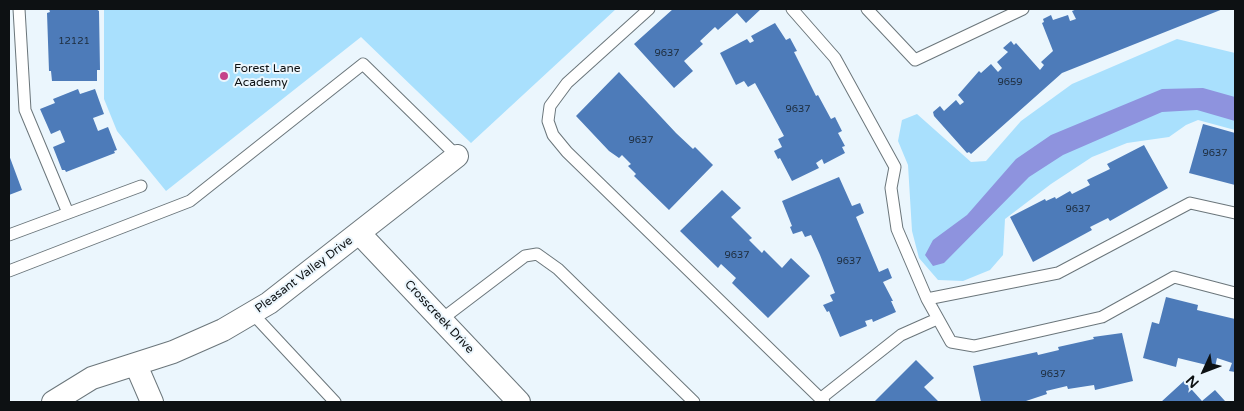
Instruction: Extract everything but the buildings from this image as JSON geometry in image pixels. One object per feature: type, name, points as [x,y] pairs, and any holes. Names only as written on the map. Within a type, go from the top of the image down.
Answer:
[{"type":"street","name":"Pleasant Valley Drive","points":[[53,402],[92,378],[136,365],[223,330],[269,303],[457,156]]},
{"type":"street","name":"Crosscreek Drive","points":[[359,233],[519,402]]},
{"type":"street","points":[[136,365],[152,402]]},
{"type":"lane","points":[[19,9],[25,110],[68,213]]},
{"type":"lane","points":[[649,9],[567,83],[550,106],[548,121],[553,134],[568,152],[822,401],[901,335],[937,319]]},
{"type":"lane","points":[[792,9],[835,58],[895,167],[891,188],[897,229],[927,299],[951,342],[974,346],[1102,317],[1174,277],[1235,293]]},
{"type":"lane","points":[[867,9],[914,60],[1023,9]]},
{"type":"lane","points":[[9,271],[190,201],[362,64],[457,156]]},
{"type":"lane","points":[[9,235],[141,186]]},
{"type":"lane","points":[[927,299],[1058,274],[1190,203],[1235,213]]},
{"type":"lane","points":[[442,319],[525,256],[537,254],[558,268],[694,402]]},
{"type":"lane","points":[[252,313],[335,402]]},
{"type":"shaded area","name":"Forest Lane Academy","points":[[104,9],[616,9],[471,143],[361,37],[166,191],[117,131],[104,99]]},
{"type":"shaded area","points":[[1177,39],[1235,53],[1235,130],[1198,120],[1186,125],[1169,137],[1127,143],[1092,157],[1051,184],[1005,219],[1003,255],[990,270],[963,281],[938,280],[919,258],[912,231],[908,165],[898,141],[902,120],[917,114],[971,162],[986,161],[1021,121],[1072,84]]},
{"type":"water","points":[[1203,88],[1235,97],[1235,121],[1197,110],[1162,112],[1063,155],[1029,177],[944,263],[933,266],[925,255],[933,240],[967,215],[1016,159],[1051,135],[1162,89]]},
{"type":"place","name":"Forest Lane Academy","points":[[224,76]]}]
